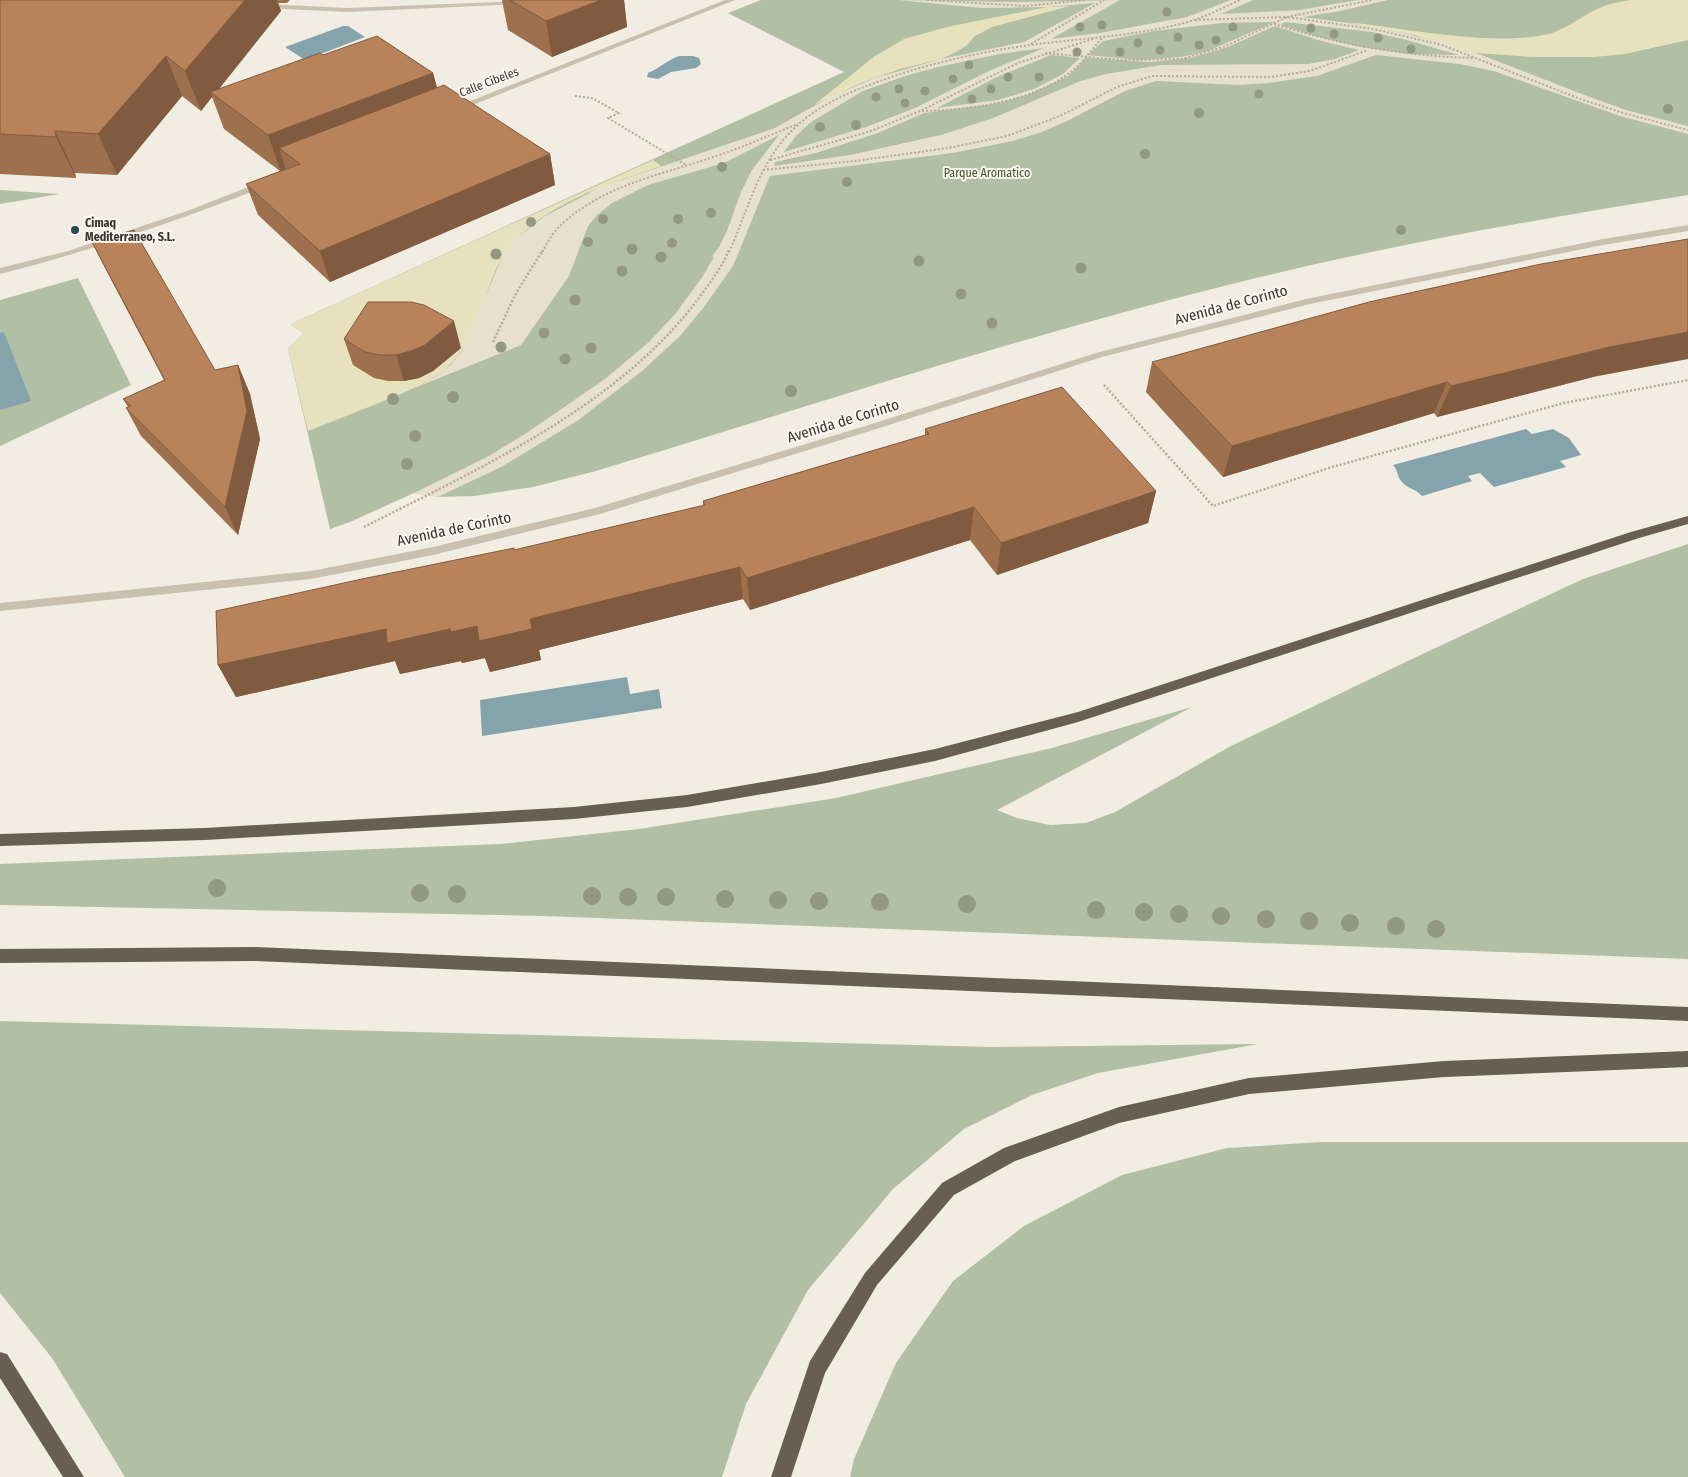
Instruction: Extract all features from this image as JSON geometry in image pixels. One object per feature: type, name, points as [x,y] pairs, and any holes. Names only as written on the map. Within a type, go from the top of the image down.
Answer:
[{"type":"highway","points":[[0,840],[205,834],[574,813],[687,801],[821,778],[934,755],[1078,717],[1626,538],[1688,520]]},
{"type":"highway","points":[[0,956],[256,954],[1688,1014]]},
{"type":"highway","points":[[781,1477],[817,1368],[870,1279],[948,1189],[1010,1154],[1119,1115],[1249,1086],[1444,1069],[1688,1059]]},
{"type":"highway","points":[[0,1361],[74,1477]]},
{"type":"street","name":"Calle Cibeles","points":[[447,112],[731,0]]},
{"type":"street","points":[[255,6],[346,10],[525,3]]},
{"type":"street","points":[[0,271],[80,250],[190,213],[275,180]]},
{"type":"street","name":"Avenida de Corinto","points":[[0,607],[311,575],[434,551],[596,511],[866,429],[1099,355],[1280,308],[1593,244],[1688,228]]},
{"type":"path","points":[[927,0],[1017,5],[1085,0]]},
{"type":"path","points":[[1028,46],[1104,0]]},
{"type":"path","points":[[1192,20],[1240,0]]},
{"type":"path","points":[[493,342],[516,292],[556,230],[573,214],[607,193],[745,146],[800,122],[842,97],[886,79],[954,59],[1028,46],[1103,36],[1192,20],[1287,17],[1372,0]]},
{"type":"path","points":[[1045,53],[1147,61],[1182,59],[1217,50],[1287,17],[1389,32],[1442,45],[1583,100],[1623,113],[1688,130]]},
{"type":"path","points":[[1274,24],[1318,39],[1368,50],[1407,55],[1477,58]]},
{"type":"path","points":[[769,160],[841,141],[920,111],[994,73],[1045,53],[1103,36]]},
{"type":"path","points":[[920,111],[981,104],[1009,99],[1032,92],[1066,75],[1103,36]]},
{"type":"path","points":[[762,170],[939,149],[1006,136],[1035,127],[1060,116],[1117,87],[1152,76],[1271,78],[1310,71],[1368,50]]},
{"type":"path","points":[[571,97],[584,96],[592,98],[619,113],[608,118],[687,166]]},
{"type":"path","points":[[364,528],[540,435],[598,396],[670,333],[694,305],[722,265],[762,170],[800,122]]},
{"type":"path","points":[[1102,382],[1213,506],[1332,468],[1564,403],[1688,380]]},
{"type":"green space","name":"Parque Aromatico","points":[[761,0],[1688,0],[1688,195],[1516,224],[1288,270],[1152,305],[992,350],[596,471],[533,487],[474,496],[438,497],[414,493],[330,529],[288,349],[304,333],[291,325],[844,72],[728,13]]},
{"type":"green space","points":[[0,190],[59,194],[0,204]]},
{"type":"green space","points":[[78,278],[131,385],[0,446],[0,300]]},
{"type":"green space","points":[[1688,544],[1688,959],[543,916],[0,905],[0,864],[500,844],[639,829],[836,798],[1052,748],[1192,707],[997,810],[1017,818],[1050,825],[1086,823],[1115,812],[1231,746],[1583,579]]},
{"type":"green space","points":[[0,1021],[991,1047],[1258,1044],[1098,1073],[1032,1095],[964,1129],[893,1189],[808,1290],[746,1404],[722,1477],[125,1477],[52,1358],[0,1293]]},
{"type":"green space","points":[[1321,1142],[1688,1142],[1688,1477],[850,1477],[854,1459],[896,1363],[953,1281],[1024,1226],[1122,1175],[1227,1148]]},
{"type":"sand","points":[[1631,0],[1688,0],[1688,40],[1625,54],[1594,57],[1532,57],[1476,53],[1418,36],[1346,22],[1446,35],[1522,38],[1551,33],[1564,28],[1599,8]]},
{"type":"sand","points":[[1070,6],[992,27],[975,36],[958,51],[941,59],[900,69],[861,83],[814,105],[875,56],[904,39],[947,27],[1047,7]]},
{"type":"sand","points":[[653,160],[661,166],[613,183],[565,204],[543,217],[523,233],[506,252],[494,274],[465,345],[459,355],[444,370],[427,382],[408,391],[308,431],[288,349],[304,333],[291,325],[293,323]]},
{"type":"shaded area","points":[[898,0],[1015,2],[1120,0],[1051,39],[1100,33],[1187,17],[1231,0],[1253,0],[1221,14],[1299,10],[1358,0],[1388,0],[1303,17],[1370,26],[1447,43],[1626,110],[1688,126],[1688,134],[1620,116],[1494,71],[1459,64],[1376,55],[1317,76],[1269,83],[1238,85],[1156,81],[1125,91],[1042,132],[1013,141],[953,153],[770,176],[733,266],[704,307],[680,336],[642,371],[577,421],[503,466],[438,497],[414,493],[489,456],[528,432],[605,379],[649,342],[676,313],[703,276],[727,231],[741,192],[752,170],[779,135],[724,163],[648,185],[612,203],[597,215],[588,226],[569,276],[521,345],[417,387],[437,376],[452,364],[462,351],[503,255],[515,239],[545,216],[601,187],[775,128],[830,97],[875,78],[941,59],[1024,42],[1095,3],[1047,7],[982,8]],"holes":[[[1275,22],[1208,51],[1181,57],[1139,60],[1088,55],[1103,41],[1154,31],[1221,23]],[[1285,22],[1372,32],[1459,55],[1410,54],[1360,47],[1280,25]],[[1275,26],[1318,40],[1359,50],[1335,59],[1308,64],[1161,65],[1106,74],[1078,82],[993,118],[941,135],[850,155],[774,166],[775,162],[816,153],[878,133],[924,113],[994,104],[1028,95],[1068,76],[1086,58],[1150,62],[1190,58],[1228,47]],[[1044,48],[989,71],[915,108],[866,127],[784,152],[796,136],[811,122],[863,91],[938,67],[1000,54]],[[1051,55],[1080,58],[1063,74],[1034,89],[998,100],[937,108],[997,77]]]},
{"type":"water","points":[[343,26],[348,26],[365,37],[305,60],[285,47]]},
{"type":"water","points":[[679,56],[699,58],[701,64],[696,68],[671,72],[658,79],[647,77],[648,73]]},
{"type":"water","points":[[4,332],[31,401],[0,410],[0,333]]},
{"type":"water","points":[[1526,429],[1532,434],[1553,429],[1569,438],[1581,455],[1560,461],[1566,467],[1494,487],[1480,473],[1468,476],[1472,481],[1422,496],[1402,482],[1393,465]]},
{"type":"water","points":[[627,677],[630,694],[659,689],[662,708],[482,736],[480,700]]},
{"type":"building","points":[[0,0],[245,0],[185,71],[166,56],[98,134],[55,131],[56,137],[0,134]]},
{"type":"building","points":[[510,0],[601,0],[546,21]]},
{"type":"building","points":[[377,36],[433,73],[268,135],[210,92],[320,53],[323,55]]},
{"type":"building","points":[[444,85],[550,154],[320,251],[246,184],[300,164],[279,148]]},
{"type":"building","points":[[134,230],[215,370],[238,365],[247,411],[225,507],[126,408],[131,406],[123,399],[165,380],[92,242]]},
{"type":"building","points":[[1688,239],[1688,332],[1609,347],[1451,386],[1447,382],[1232,446],[1152,362],[1369,302],[1541,264]]},
{"type":"building","points":[[368,302],[411,302],[424,305],[454,321],[425,345],[411,351],[396,355],[380,355],[365,352],[344,339]]},
{"type":"building","points":[[1062,387],[1156,491],[1001,543],[974,507],[747,578],[740,567],[530,619],[532,629],[479,641],[477,626],[451,632],[450,629],[387,643],[386,629],[218,665],[216,611],[362,579],[514,548],[514,550],[705,505],[703,501],[929,434],[925,429]]},
{"type":"place","name":"Cimaq Mediterraneo, S.L.","points":[[75,230]]}]
